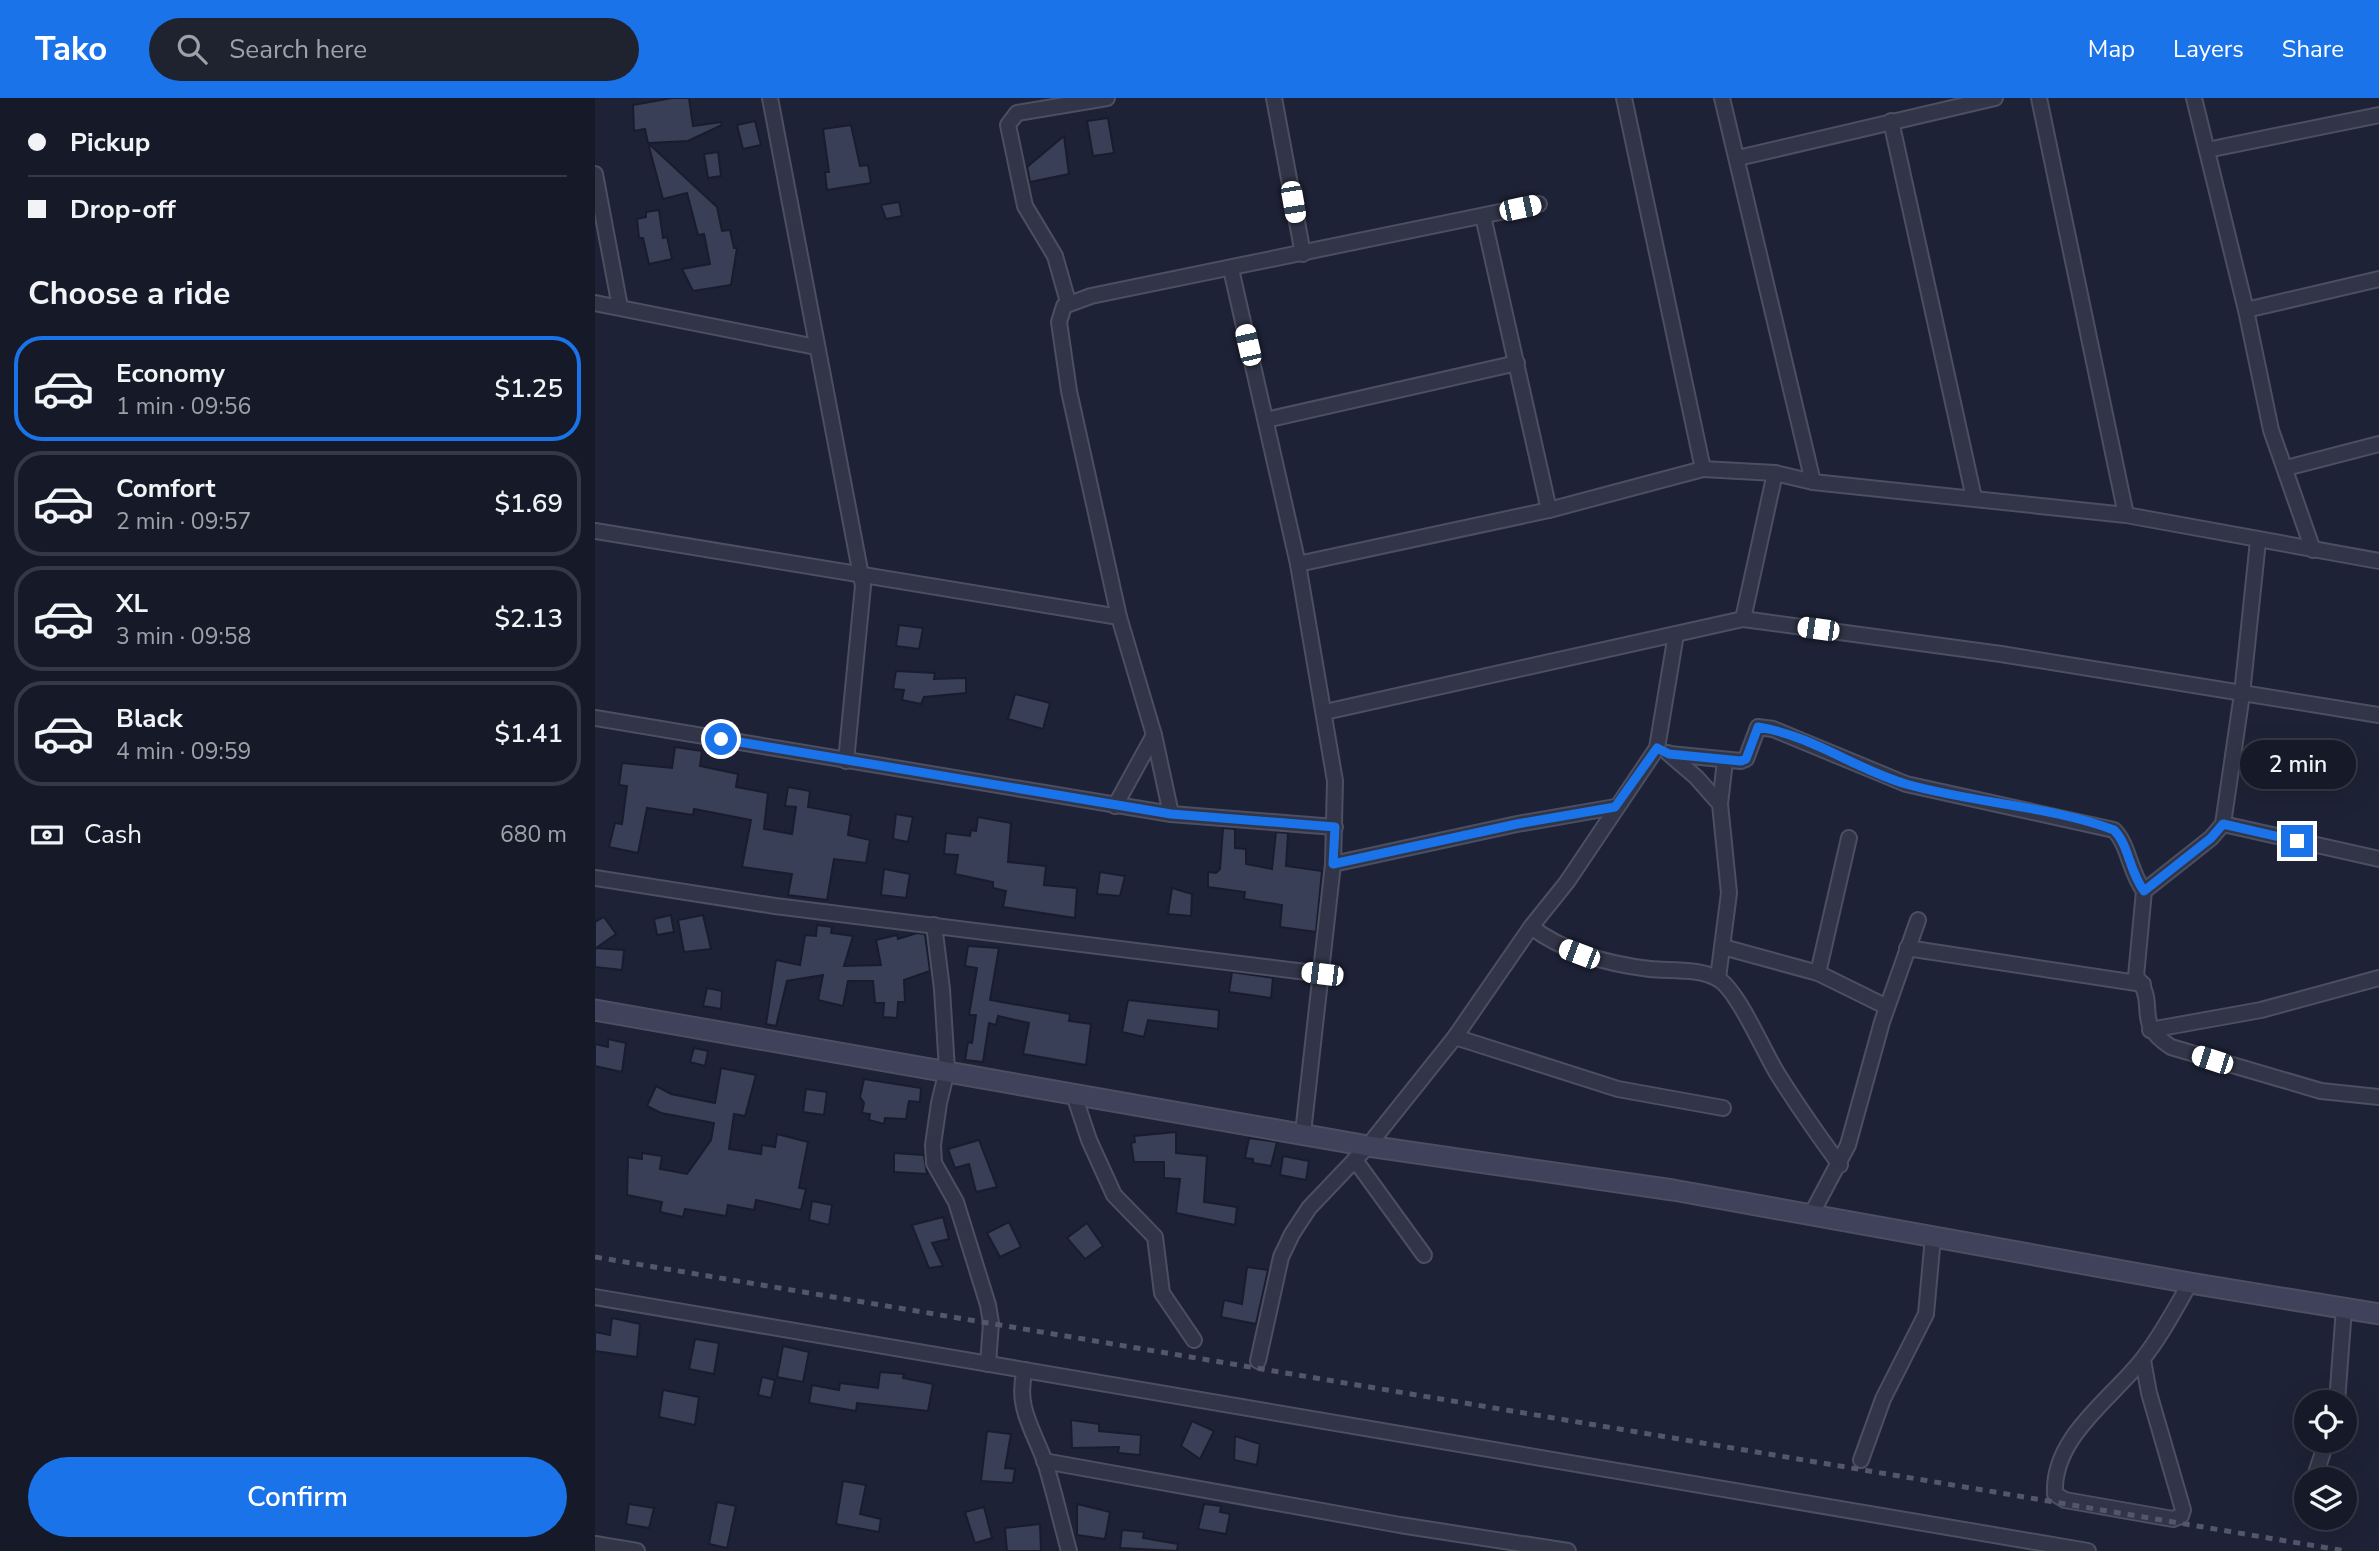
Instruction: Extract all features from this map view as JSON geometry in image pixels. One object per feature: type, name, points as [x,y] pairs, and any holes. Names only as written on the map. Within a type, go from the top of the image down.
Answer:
[{"type":"street","points":[[770,98],[863,602],[846,761]]},
{"type":"street","points":[[1068,302],[1055,256],[1025,206],[1008,125],[1017,113],[1107,98]]},
{"type":"street","points":[[1275,98],[1303,254]]},
{"type":"street","points":[[1624,98],[1703,468]]},
{"type":"street","points":[[1722,98],[1813,482]]},
{"type":"street","points":[[1738,158],[1995,98]]},
{"type":"street","points":[[2039,98],[2126,515]]},
{"type":"street","points":[[2194,98],[2246,310],[2271,430],[2313,550]]},
{"type":"street","points":[[2207,150],[2379,115]]},
{"type":"street","points":[[1891,121],[1974,498]]},
{"type":"street","points":[[595,173],[620,307]]},
{"type":"street","points":[[1171,814],[1154,735],[1119,617],[1061,340],[1060,313],[1068,302],[1539,204]]},
{"type":"street","points":[[1483,216],[1549,510]]},
{"type":"street","points":[[1231,269],[1298,564],[1335,780],[1333,864],[1303,1133]]},
{"type":"street","points":[[2246,310],[2379,279]]},
{"type":"street","points":[[595,303],[816,347]]},
{"type":"street","points":[[1266,420],[1517,363]]},
{"type":"street","points":[[2286,468],[2379,444]]},
{"type":"street","points":[[1298,564],[1549,510],[1703,468],[1775,473],[1813,482],[2126,515],[2379,561]]},
{"type":"street","points":[[1743,620],[1775,473]]},
{"type":"street","points":[[595,531],[859,572],[1119,617]]},
{"type":"street","points":[[2144,891],[2211,838],[2223,824],[2242,694],[2258,541]]},
{"type":"street","points":[[1325,712],[1743,620],[2000,654],[2379,715]]},
{"type":"street","points":[[1258,1361],[1281,1257],[1309,1208],[1361,1153],[1455,1037],[1531,927],[1567,882],[1615,807],[1663,751],[1676,634]]},
{"type":"street","points":[[595,718],[1115,806],[1171,814],[1335,827]]},
{"type":"street","points":[[1663,751],[1725,761],[1746,759],[1758,727],[1773,729],[1906,784],[2105,827],[2121,837],[2133,876],[2144,891],[2136,976],[2148,992],[2147,1024],[2150,1030],[2171,1047],[2233,1067],[2321,1091],[2379,1097]]},
{"type":"street","points":[[1115,806],[1154,735]]},
{"type":"street","points":[[1663,751],[1720,804]]},
{"type":"street","points":[[1718,978],[1729,893],[1720,804],[1725,761]]},
{"type":"street","points":[[1333,864],[1517,824],[1615,807]]},
{"type":"street","points":[[2223,824],[2379,859]]},
{"type":"street","points":[[1818,973],[1849,838]]},
{"type":"street","points":[[595,878],[700,896],[1322,974]]},
{"type":"street","points":[[1811,1215],[1840,1165],[1887,1007],[1918,920]]},
{"type":"street","points":[[934,925],[944,1011],[947,1070],[939,1103],[934,1163],[955,1202],[988,1305],[991,1323],[988,1364]]},
{"type":"street","points":[[1531,927],[1563,948],[1579,954],[1648,969],[1693,972],[1718,978],[1730,990],[1776,1072],[1840,1165]]},
{"type":"street","points":[[1723,947],[1818,973],[1887,1007]]},
{"type":"street","points":[[1907,948],[2143,984]]},
{"type":"street","points":[[2150,1030],[2261,1010],[2379,978]]},
{"type":"street","points":[[595,1010],[1303,1133],[1361,1153],[1673,1190],[2190,1283],[2379,1314]]},
{"type":"street","points":[[1455,1037],[1618,1089],[1723,1108]]},
{"type":"street","points":[[1073,1092],[1089,1140],[1114,1195],[1155,1237],[1162,1293],[1193,1340]]},
{"type":"street","points":[[1361,1153],[1424,1255]]},
{"type":"street","points":[[1861,1460],[1883,1399],[1926,1314],[1933,1237]]},
{"type":"street","points":[[2143,1360],[2183,1510],[2181,1516],[2173,1519],[2090,1506],[2055,1494],[2060,1462],[2080,1427],[2143,1360],[2190,1283]]},
{"type":"street","points":[[595,1297],[2088,1551]]},
{"type":"street","points":[[2338,1390],[2344,1308]]},
{"type":"street","points":[[1025,1370],[1020,1388],[1021,1401],[1044,1461],[1069,1551]]},
{"type":"street","points":[[1044,1461],[1400,1525],[1569,1551]]},
{"type":"street","points":[[595,1544],[637,1551]]},
{"type":"building","points":[[672,98],[689,98],[693,126],[721,122],[722,125],[688,141],[648,143],[645,129],[634,131],[633,105]]},
{"type":"building","points":[[1108,118],[1114,153],[1093,156],[1087,121]]},
{"type":"building","points":[[755,121],[761,145],[743,149],[737,125]]},
{"type":"building","points":[[851,125],[860,166],[868,165],[871,183],[827,190],[825,172],[829,172],[823,129]]},
{"type":"building","points":[[1064,136],[1069,174],[1030,182],[1027,167]]},
{"type":"building","points":[[648,143],[717,207],[722,231],[730,230],[734,248],[737,248],[731,285],[693,291],[682,269],[710,264],[704,234],[698,235],[687,193],[663,199]]},
{"type":"building","points":[[718,152],[721,176],[708,178],[704,154]]},
{"type":"building","points":[[899,202],[902,216],[886,219],[881,205]]},
{"type":"building","points":[[659,210],[663,238],[667,237],[672,259],[649,264],[643,238],[639,238],[637,219],[646,217],[646,212]]},
{"type":"building","points":[[899,625],[923,628],[919,649],[896,646]]},
{"type":"building","points":[[896,671],[935,673],[934,679],[966,678],[966,693],[924,697],[921,704],[902,700],[904,690],[893,689]]},
{"type":"building","points":[[1015,694],[1050,703],[1043,729],[1008,719]]},
{"type":"building","points":[[675,747],[702,751],[700,766],[738,774],[736,787],[768,793],[764,829],[792,834],[796,807],[785,806],[788,787],[810,791],[808,807],[851,815],[848,835],[870,840],[866,863],[834,859],[827,900],[788,895],[792,874],[742,867],[751,820],[694,809],[693,815],[647,808],[638,853],[609,847],[615,823],[622,824],[627,786],[619,785],[622,763],[672,768]]},
{"type":"building","points":[[896,814],[913,817],[908,842],[893,839]]},
{"type":"building","points":[[978,817],[1011,823],[1008,862],[1046,866],[1044,885],[1077,888],[1075,918],[1003,907],[1006,891],[993,888],[993,882],[955,874],[958,855],[944,854],[946,833],[970,836],[971,830],[976,831]]},
{"type":"building","points":[[1223,828],[1235,829],[1235,848],[1246,849],[1246,864],[1272,869],[1276,832],[1288,833],[1286,866],[1322,871],[1316,932],[1280,927],[1282,905],[1244,899],[1245,892],[1208,887],[1208,872],[1216,873],[1220,869]]},
{"type":"building","points":[[884,869],[910,874],[906,898],[881,895]]},
{"type":"building","points":[[1100,872],[1125,876],[1120,896],[1097,894]]},
{"type":"building","points":[[1172,888],[1192,894],[1191,916],[1168,914]]},
{"type":"building","points":[[671,915],[674,932],[657,935],[654,919]]},
{"type":"building","points":[[703,915],[711,949],[684,952],[678,920]]},
{"type":"building","points":[[604,917],[616,934],[596,948],[624,950],[622,970],[595,967],[595,922]]},
{"type":"building","points":[[817,925],[832,927],[831,933],[853,936],[844,966],[881,965],[876,940],[897,935],[898,939],[917,933],[925,934],[930,971],[904,980],[905,1002],[898,1002],[897,1018],[883,1017],[884,1003],[875,1003],[873,981],[848,981],[843,1006],[818,1000],[823,975],[787,981],[776,1026],[766,1024],[776,960],[800,965],[805,935],[816,936]]},
{"type":"building","points":[[968,946],[999,948],[990,1000],[1070,1014],[1069,1021],[1091,1024],[1086,1065],[1023,1054],[1029,1023],[998,1016],[996,1025],[989,1023],[983,1062],[965,1060],[968,1042],[972,1043],[976,1015],[969,1015],[977,968],[965,966]]},
{"type":"building","points":[[1232,972],[1273,978],[1271,998],[1229,992]]},
{"type":"building","points":[[707,988],[722,991],[721,1009],[703,1006]]},
{"type":"building","points":[[1128,1000],[1219,1010],[1218,1029],[1148,1020],[1144,1037],[1122,1032]]},
{"type":"building","points":[[608,1039],[626,1043],[622,1072],[595,1066],[595,1044],[608,1047]]},
{"type":"building","points":[[694,1048],[708,1051],[705,1066],[690,1062]]},
{"type":"building","points":[[721,1068],[756,1075],[745,1116],[734,1114],[729,1149],[761,1154],[762,1145],[775,1147],[777,1134],[808,1142],[799,1188],[806,1189],[801,1210],[756,1200],[754,1210],[728,1205],[726,1216],[685,1209],[683,1217],[660,1212],[662,1202],[627,1195],[628,1157],[642,1159],[642,1153],[662,1156],[660,1169],[687,1174],[711,1140],[714,1123],[661,1113],[647,1106],[656,1086],[671,1094],[715,1103]]},
{"type":"building","points":[[864,1079],[921,1088],[920,1102],[909,1101],[906,1119],[885,1118],[884,1124],[869,1120],[870,1114],[862,1113],[864,1103],[860,1097]]},
{"type":"building","points":[[806,1089],[827,1092],[824,1115],[803,1112]]},
{"type":"building","points":[[1176,1132],[1176,1153],[1207,1156],[1204,1202],[1237,1207],[1235,1225],[1176,1213],[1180,1179],[1164,1178],[1164,1162],[1134,1162],[1131,1143],[1135,1142],[1134,1136]]},
{"type":"building","points":[[1249,1138],[1277,1142],[1271,1166],[1253,1163],[1253,1159],[1245,1158]]},
{"type":"building","points":[[979,1140],[997,1187],[976,1192],[969,1164],[955,1168],[948,1149]]},
{"type":"building","points":[[894,1153],[924,1155],[927,1174],[894,1172]]},
{"type":"building","points":[[1283,1156],[1309,1161],[1306,1180],[1280,1175]]},
{"type":"building","points":[[812,1201],[832,1205],[829,1225],[809,1220]]},
{"type":"building","points":[[943,1217],[949,1239],[932,1243],[943,1266],[929,1268],[912,1225]]},
{"type":"building","points":[[1009,1222],[1021,1247],[1000,1257],[987,1233]]},
{"type":"building","points":[[1087,1223],[1103,1246],[1085,1259],[1067,1238]]},
{"type":"building","points":[[1247,1267],[1268,1270],[1256,1324],[1221,1317],[1224,1300],[1242,1304]]},
{"type":"building","points":[[612,1318],[640,1324],[637,1357],[595,1351],[595,1332],[610,1335]]},
{"type":"building","points":[[695,1339],[719,1343],[714,1374],[689,1369]]},
{"type":"building","points":[[783,1346],[809,1352],[803,1382],[777,1377]]},
{"type":"building","points":[[880,1372],[904,1374],[903,1378],[933,1384],[928,1411],[857,1403],[856,1411],[809,1403],[812,1385],[839,1390],[840,1383],[878,1388]]},
{"type":"building","points":[[762,1377],[775,1380],[771,1398],[758,1395]]},
{"type":"building","points":[[663,1390],[699,1397],[695,1425],[659,1417]]},
{"type":"building","points":[[1071,1420],[1099,1424],[1099,1431],[1141,1435],[1140,1455],[1118,1453],[1119,1447],[1072,1448]]},
{"type":"building","points":[[1192,1421],[1214,1431],[1200,1459],[1181,1446]]},
{"type":"building","points":[[987,1431],[1011,1434],[1005,1468],[1015,1469],[1013,1483],[981,1481]]},
{"type":"building","points":[[1235,1436],[1260,1444],[1257,1465],[1234,1460]]},
{"type":"building","points":[[843,1481],[866,1485],[860,1514],[881,1519],[879,1532],[836,1524]]},
{"type":"building","points":[[717,1502],[736,1506],[727,1548],[709,1544]]},
{"type":"building","points":[[629,1504],[654,1508],[649,1528],[626,1524]]},
{"type":"building","points":[[1077,1504],[1110,1512],[1105,1539],[1077,1535]]},
{"type":"building","points":[[1204,1504],[1221,1506],[1220,1512],[1230,1514],[1226,1534],[1198,1529]]},
{"type":"building","points":[[984,1507],[992,1538],[975,1543],[965,1512]]},
{"type":"building","points":[[1040,1524],[1041,1551],[1007,1551],[1005,1528]]},
{"type":"building","points":[[1122,1530],[1144,1532],[1143,1538],[1178,1544],[1177,1551],[1120,1548]]},
{"type":"railway","points":[[595,1257],[2346,1551]]},
{"type":"route","points":[[721,739],[1034,790],[1115,806],[1208,818],[1335,827],[1333,864],[1517,824],[1615,807],[1657,748],[1669,754],[1741,761],[1746,759],[1758,727],[1806,740],[1829,753],[1906,784],[2114,830],[2121,837],[2133,876],[2144,891],[2211,838],[2223,824],[2297,841]]}]
